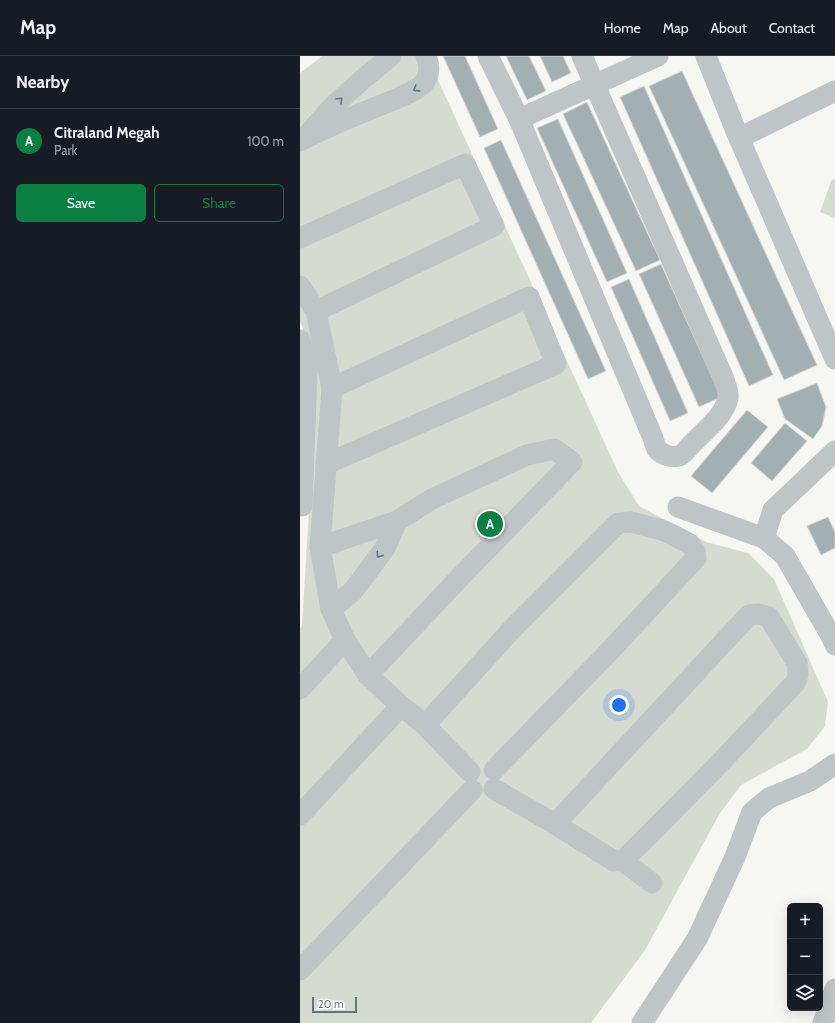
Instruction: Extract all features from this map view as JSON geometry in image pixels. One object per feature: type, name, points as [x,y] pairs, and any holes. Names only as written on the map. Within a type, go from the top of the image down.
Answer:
[{"type":"street","points":[[302,140],[333,106],[363,78],[391,56]]},
{"type":"street","points":[[302,140],[320,130],[410,92],[424,84],[429,71],[426,56]]},
{"type":"street","points":[[488,56],[518,119],[656,448],[660,452],[670,457],[679,456],[684,454],[690,445],[710,426],[725,406],[728,396],[723,377],[582,56]]},
{"type":"street","points":[[518,119],[658,56]]},
{"type":"street","points":[[706,56],[739,138],[835,359]]},
{"type":"street","points":[[739,138],[835,91]]},
{"type":"street","points":[[300,238],[465,164],[494,226],[316,311]]},
{"type":"street","points":[[300,286],[316,311],[332,388],[320,547],[331,609],[345,640],[368,675],[401,706],[425,725],[471,781],[476,793],[485,794],[490,792],[494,779],[696,558],[695,551],[690,544],[662,530],[631,522],[618,523],[515,626],[425,725]]},
{"type":"street","points":[[326,464],[556,364],[529,297],[332,388]]},
{"type":"street","points":[[300,340],[306,360],[307,371],[302,415],[302,506]]},
{"type":"street","points":[[320,547],[397,521],[432,499],[527,455],[554,449],[572,462],[368,675]]},
{"type":"street","points":[[764,538],[773,510],[835,451]]},
{"type":"street","points":[[678,507],[764,538],[785,556],[834,638]]},
{"type":"street","points":[[331,609],[353,591],[385,548],[397,521]]},
{"type":"street","points":[[555,824],[749,616],[759,614],[769,617],[797,663],[798,674],[796,682],[718,765],[623,861]]},
{"type":"street","points":[[300,689],[345,640]]},
{"type":"street","points":[[300,815],[401,706]]},
{"type":"street","points":[[642,1023],[697,939],[735,857],[752,812],[769,798],[810,781],[835,764]]},
{"type":"street","points":[[494,779],[555,824],[614,861],[623,861],[652,883]]},
{"type":"street","points":[[300,970],[471,781]]},
{"type":"street","points":[[828,1017],[835,989]]},
{"type":"shaded area","points":[[322,56],[427,56],[618,472],[639,506],[706,542],[748,553],[774,579],[828,702],[825,726],[807,749],[741,785],[720,813],[645,950],[591,1023],[300,1023],[300,629],[302,626],[315,411],[303,328],[300,322],[300,73]]},
{"type":"shaded area","points":[[832,179],[835,180],[835,218],[820,212]]},
{"type":"building","points":[[443,56],[465,56],[498,129],[480,137]]},
{"type":"building","points":[[506,56],[529,56],[546,91],[527,100]]},
{"type":"building","points":[[540,56],[563,56],[571,73],[552,82]]},
{"type":"building","points":[[682,71],[817,365],[784,380],[649,86]]},
{"type":"building","points":[[644,86],[773,375],[749,386],[620,97]]},
{"type":"building","points":[[587,102],[660,260],[636,271],[563,114]]},
{"type":"building","points":[[558,119],[627,273],[607,282],[537,128]]},
{"type":"building","points":[[501,140],[606,371],[588,379],[484,148]]},
{"type":"building","points":[[661,264],[721,397],[699,407],[639,274]]},
{"type":"building","points":[[629,279],[688,413],[670,421],[611,287]]},
{"type":"building","points":[[817,383],[826,407],[822,426],[813,439],[785,419],[777,399]]},
{"type":"building","points":[[747,410],[768,427],[712,493],[691,476]]},
{"type":"building","points":[[785,423],[807,441],[772,481],[751,463]]},
{"type":"building","points":[[828,517],[835,532],[835,548],[821,555],[807,526]]},
{"type":"place","name":"Citraland Megah","points":[[490,524]]}]
